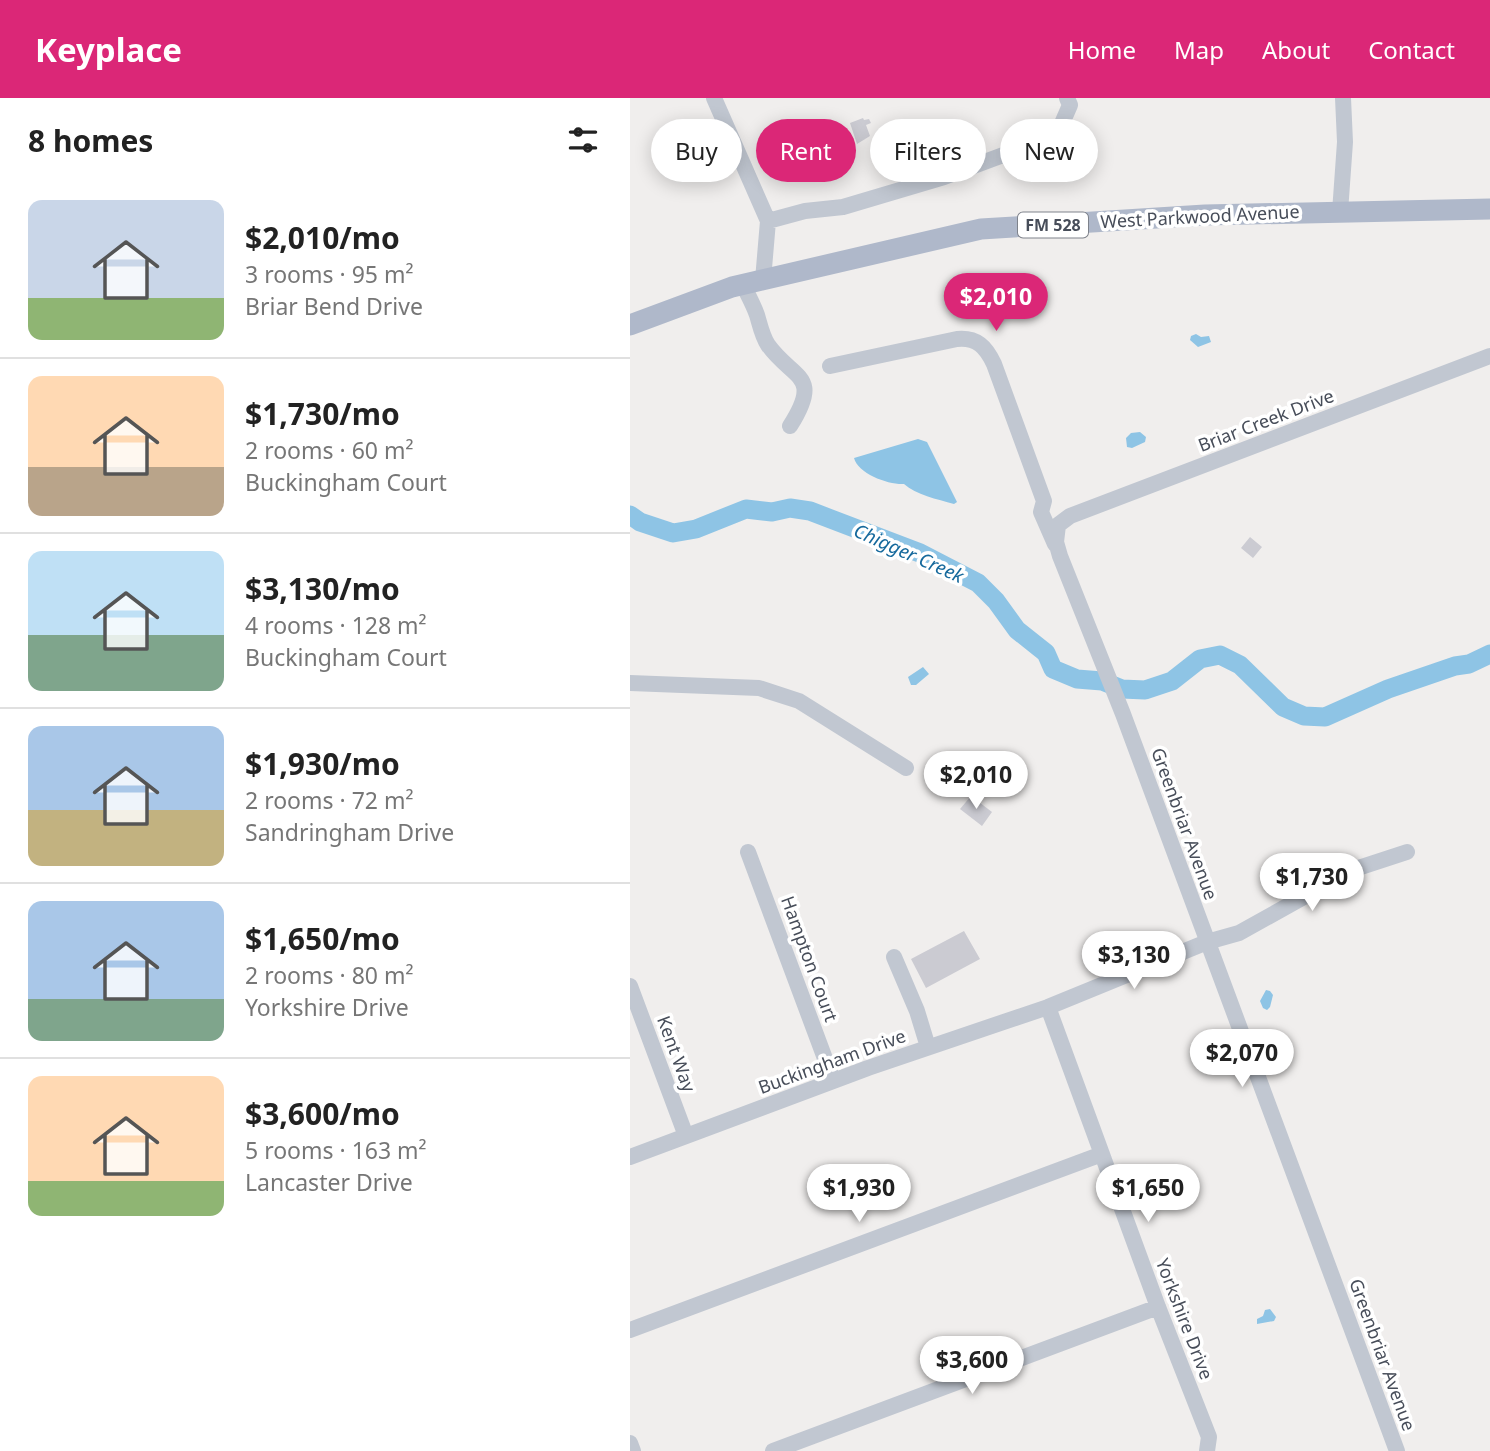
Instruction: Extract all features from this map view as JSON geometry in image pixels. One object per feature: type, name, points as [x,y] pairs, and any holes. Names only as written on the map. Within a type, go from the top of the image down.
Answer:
[{"type":"main road","name":"West Parkwood Avenue","points":[[630,325],[753,283],[981,229],[1205,215],[1490,209]]},
{"type":"street","points":[[714,98],[768,221],[753,283],[755,311],[767,344],[798,374],[803,383],[805,392],[790,426]]},
{"type":"street","points":[[768,221],[805,211],[843,207],[944,177],[1057,135],[1070,105],[1067,98]]},
{"type":"street","points":[[1340,212],[1345,142],[1343,98]]},
{"type":"street","points":[[830,366],[957,339],[965,338],[979,343],[994,364],[1044,501],[1041,512],[1057,548]]},
{"type":"street","name":"Briar Creek Drive","points":[[1061,523],[1490,356]]},
{"type":"street","points":[[1044,501],[1056,505],[1061,523]]},
{"type":"street","name":"Greenbriar Avenue","points":[[1061,523],[1056,537],[1057,548],[1124,715],[1397,1451]]},
{"type":"street","points":[[630,683],[759,688],[799,701],[906,768]]},
{"type":"street","name":"Hampton Court","points":[[748,852],[833,1080]]},
{"type":"street","name":"Buckingham Drive","points":[[630,1157],[833,1080],[1048,1007],[1207,942],[1239,933],[1352,870],[1407,852]]},
{"type":"street","points":[[894,957],[929,1047]]},
{"type":"street","name":"Kent Way","points":[[630,986],[686,1136]]},
{"type":"street","name":"Yorkshire Drive","points":[[1048,1007],[1158,1307],[1209,1437],[1208,1449]]},
{"type":"street","points":[[630,1330],[1102,1154]]},
{"type":"street","points":[[773,1451],[1158,1307]]},
{"type":"street","points":[[630,1443],[633,1451]]},
{"type":"water","points":[[1196,334],[1201,337],[1209,336],[1211,342],[1198,347],[1190,340],[1191,336]]},
{"type":"water","points":[[1140,432],[1146,437],[1145,442],[1132,448],[1127,447],[1126,438],[1131,433]]},
{"type":"water","points":[[918,439],[927,442],[957,502],[954,504],[921,494],[904,484],[890,483],[868,474],[854,458]]},
{"type":"water","points":[[923,667],[929,674],[916,685],[911,685],[908,677]]},
{"type":"water","points":[[1266,990],[1273,995],[1267,1010],[1260,1001]]},
{"type":"water","points":[[1270,1309],[1276,1317],[1274,1321],[1257,1324],[1257,1319],[1263,1316],[1265,1310]]},
{"type":"building","points":[[863,118],[870,121],[866,125],[870,136],[857,144],[856,141],[856,121]]},
{"type":"building","points":[[1250,537],[1262,547],[1253,558],[1241,548]]},
{"type":"building","points":[[971,796],[992,812],[982,826],[960,809]]},
{"type":"building","points":[[964,931],[980,959],[926,988],[911,959]]},
{"type":"waterway","name":"Chigger Creek","points":[[630,515],[640,522],[673,533],[696,529],[746,509],[772,512],[790,508],[810,511],[920,553],[978,583],[996,601],[1017,630],[1046,653],[1053,669],[1077,679],[1102,681],[1122,689],[1145,690],[1172,681],[1200,659],[1220,655],[1240,665],[1283,707],[1304,716],[1325,717],[1388,689],[1455,666],[1469,664],[1490,654]]}]
